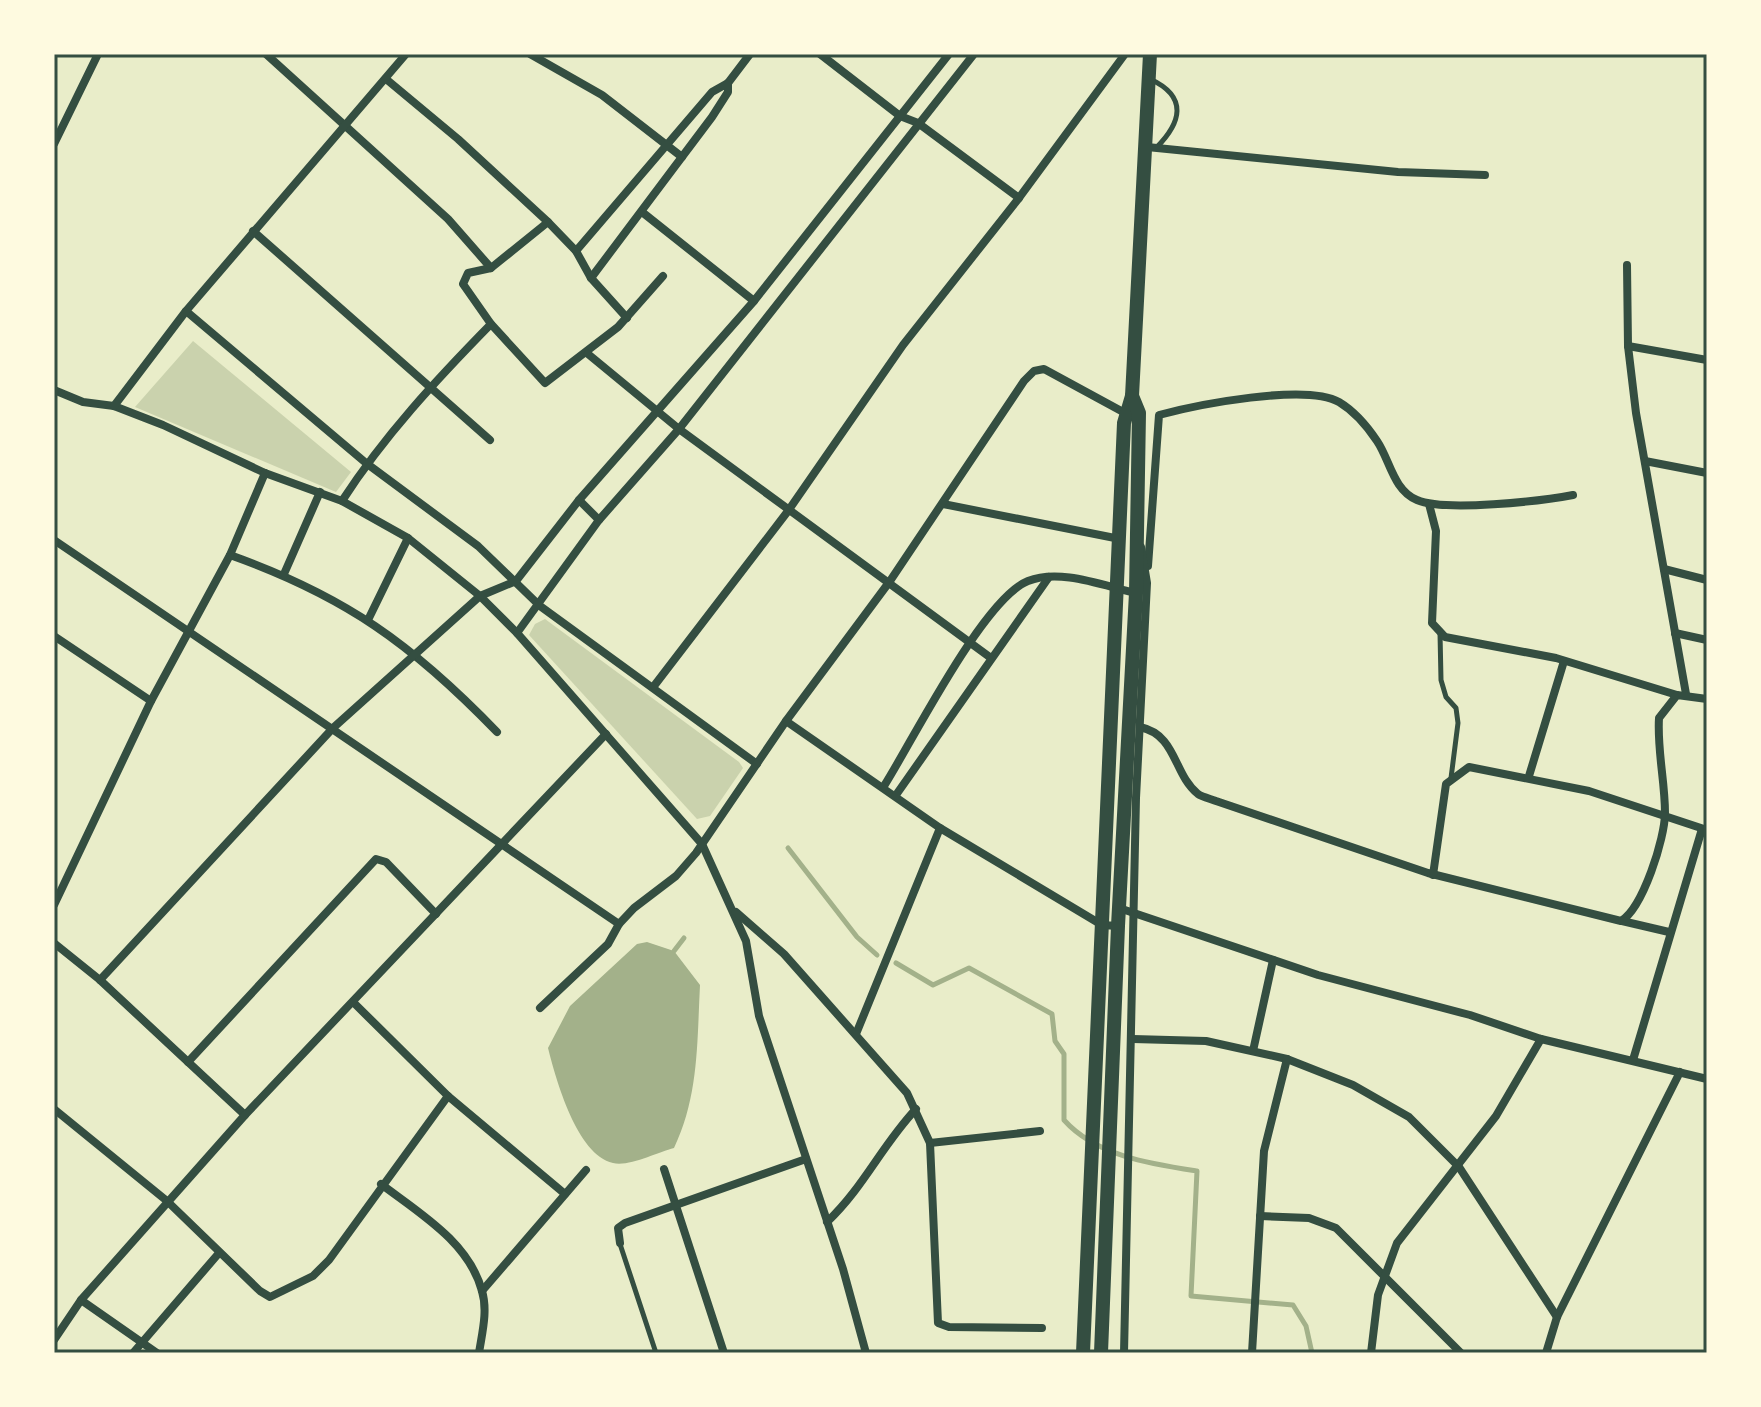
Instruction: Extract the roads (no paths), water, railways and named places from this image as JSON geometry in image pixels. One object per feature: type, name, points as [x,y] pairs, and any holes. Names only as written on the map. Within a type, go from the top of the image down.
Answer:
[{"type":"main road","points":[[1101,1353],[1118,589],[1125,413],[1132,396],[1151,147],[1150,54]]},
{"type":"main road","points":[[1083,1353],[1110,925],[1119,908],[1142,588],[1138,531],[1139,413],[1132,396]]},
{"type":"street","points":[[54,144],[98,54]]},
{"type":"street","points":[[266,54],[448,219],[491,268]]},
{"type":"street","points":[[114,406],[186,311],[406,54]]},
{"type":"street","points":[[530,54],[602,95],[682,157]]},
{"type":"street","points":[[576,251],[712,92],[728,83],[750,54]]},
{"type":"street","points":[[820,54],[900,116],[918,123],[1019,198]]},
{"type":"street","points":[[100,980],[333,728],[480,596],[516,581],[579,500],[754,301],[949,54]]},
{"type":"street","points":[[517,633],[540,606],[599,520],[679,429],[974,54]]},
{"type":"street","points":[[654,686],[788,511],[903,345],[1019,198],[1125,54]]},
{"type":"street","points":[[386,79],[458,139],[548,222],[576,251],[591,278],[627,318]]},
{"type":"street","points":[[591,278],[728,92],[728,83]]},
{"type":"street","points":[[1151,147],[1398,172],[1485,175]]},
{"type":"street","points":[[642,212],[754,301]]},
{"type":"street","points":[[548,222],[491,268],[468,273],[463,284],[491,324],[545,383],[588,354],[627,318],[663,276]]},
{"type":"street","points":[[253,231],[490,440]]},
{"type":"street","points":[[1621,921],[1636,909],[1646,888],[1665,816],[1657,741],[1659,718],[1681,694],[1675,633],[1628,346],[1627,265]]},
{"type":"street","points":[[186,311],[366,463],[478,546],[540,606],[654,686],[757,764]]},
{"type":"street","points":[[342,501],[366,463],[431,386],[491,324]]},
{"type":"street","points":[[1628,346],[1707,360]]},
{"type":"street","points":[[588,354],[656,412],[991,658]]},
{"type":"street","points":[[540,1008],[608,944],[619,924],[634,908],[676,876],[702,844],[786,721],[890,581],[1034,371],[1044,369],[1125,413]]},
{"type":"street","points":[[54,390],[83,402],[114,406],[265,473],[342,501],[408,538],[480,596],[517,633],[702,844],[750,956],[759,1016],[827,1222],[866,1353]]},
{"type":"street","points":[[1124,1353],[1142,588],[1159,415],[1205,403],[1313,395],[1337,400],[1357,416],[1378,442],[1402,489],[1429,504],[1503,503],[1573,495]]},
{"type":"street","points":[[1645,461],[1707,473]]},
{"type":"street","points":[[54,905],[151,701],[230,555],[265,473]]},
{"type":"street","points":[[284,574],[320,492]]},
{"type":"street","points":[[579,500],[599,520]]},
{"type":"street","points":[[943,504],[1120,539]]},
{"type":"street","points":[[1429,504],[1436,531],[1432,623],[1440,632],[1473,644],[1564,661],[1707,699]]},
{"type":"street","points":[[368,620],[408,538]]},
{"type":"street","points":[[54,540],[619,924]]},
{"type":"street","points":[[230,555],[284,574],[334,598],[368,620],[417,655],[497,732]]},
{"type":"street","points":[[1664,569],[1707,580]]},
{"type":"street","points":[[884,786],[970,644],[1006,596],[1027,581],[1050,576],[1118,589],[1142,588]]},
{"type":"street","points":[[896,795],[1050,576]]},
{"type":"street","points":[[1675,633],[1707,640]]},
{"type":"street","points":[[54,636],[151,701]]},
{"type":"street","points":[[1529,776],[1564,661]]},
{"type":"street","points":[[786,721],[884,786],[940,828],[1110,925]]},
{"type":"street","points":[[1140,727],[1152,730],[1165,740],[1198,794],[1433,875],[1669,932]]},
{"type":"street","points":[[54,1340],[81,1300],[245,1115],[606,734]]},
{"type":"street","points":[[1433,875],[1446,784],[1469,767],[1529,776],[1705,830],[1669,932],[1633,1060]]},
{"type":"street","points":[[856,1034],[940,828]]},
{"type":"street","points":[[188,1062],[368,865],[378,859],[436,914]]},
{"type":"street","points":[[1119,908],[1273,960],[1470,1015],[1541,1039],[1707,1079]]},
{"type":"street","points":[[732,909],[784,954],[907,1093],[916,1109],[930,1143],[937,1319],[943,1327],[1042,1328]]},
{"type":"street","points":[[54,943],[100,980],[245,1115]]},
{"type":"street","points":[[1253,1051],[1273,960]]},
{"type":"street","points":[[354,1003],[448,1096],[565,1194]]},
{"type":"street","points":[[1133,1039],[1206,1041],[1287,1059],[1353,1085],[1409,1117],[1459,1167],[1557,1317]]},
{"type":"street","points":[[1371,1353],[1373,1316],[1384,1273],[1397,1243],[1459,1167],[1518,1083],[1541,1039]]},
{"type":"street","points":[[1252,1353],[1264,1151],[1287,1059]]},
{"type":"street","points":[[1546,1353],[1557,1317],[1680,1072]]},
{"type":"street","points":[[54,1109],[167,1201],[219,1253],[270,1297],[291,1289],[321,1268],[448,1096]]},
{"type":"street","points":[[827,1222],[863,1185],[889,1142],[916,1109]]},
{"type":"street","points":[[930,1143],[1040,1131]]},
{"type":"street","points":[[620,1243],[620,1226],[806,1159]]},
{"type":"street","points":[[664,1169],[724,1353]]},
{"type":"street","points":[[482,1291],[586,1170]]},
{"type":"street","points":[[381,1184],[455,1242],[482,1291],[484,1318],[479,1353]]},
{"type":"street","points":[[1260,1216],[1324,1222],[1336,1228],[1461,1353]]},
{"type":"street","points":[[133,1353],[219,1253]]},
{"type":"street","points":[[81,1300],[157,1353]]},
{"type":"lane","points":[[1150,79],[1168,89],[1176,105],[1174,129],[1151,147]]},
{"type":"lane","points":[[1440,632],[1441,680],[1446,697],[1456,708],[1458,723],[1451,779]]},
{"type":"lane","points":[[620,1243],[656,1353]]},
{"type":"waterway","points":[[788,848],[857,937],[877,955]]},
{"type":"waterway","points":[[674,951],[684,938]]},
{"type":"waterway","points":[[896,963],[933,985],[969,968],[1052,1014],[1055,1041],[1064,1054],[1064,1120],[1077,1132],[1108,1150],[1143,1161],[1197,1171],[1191,1296],[1293,1305],[1306,1326],[1312,1353]]}]
